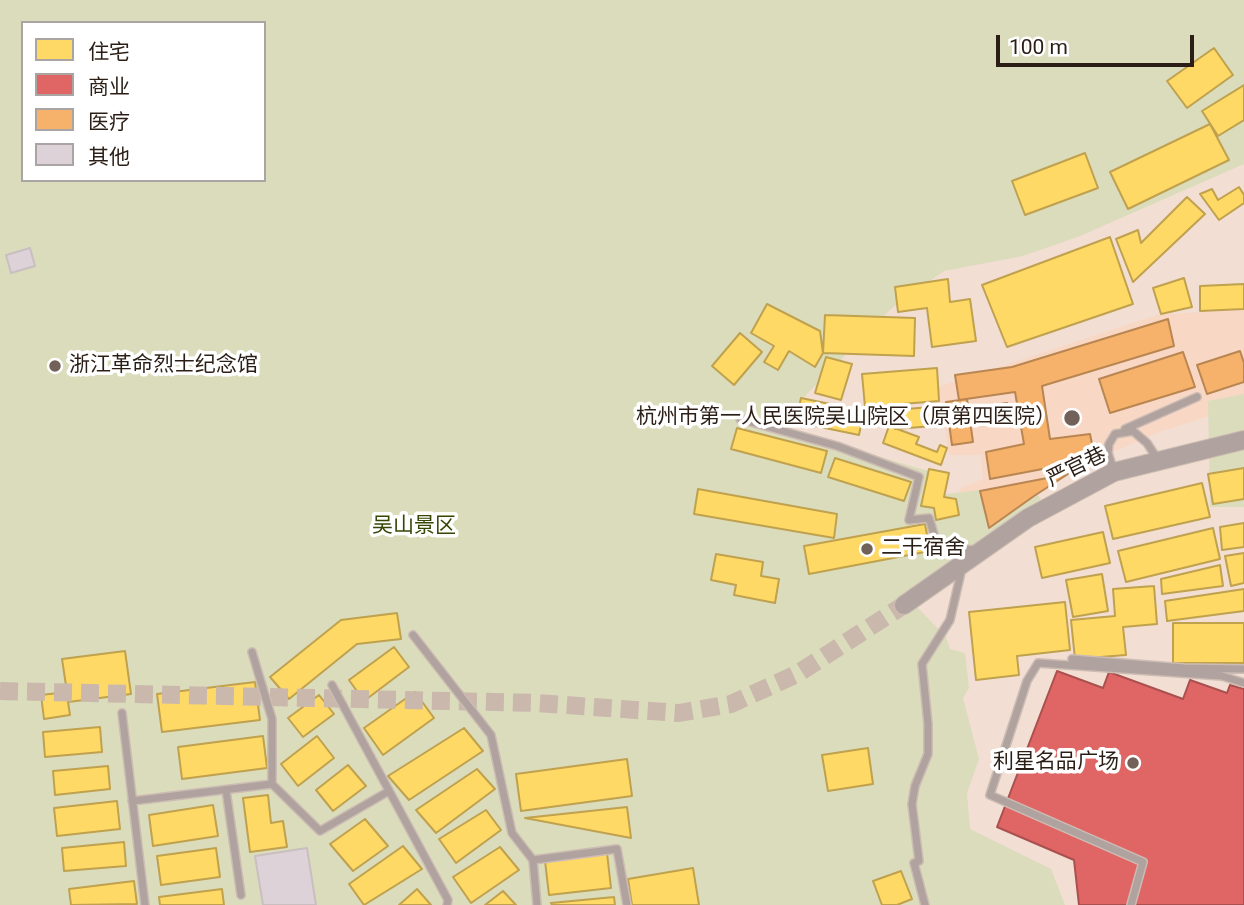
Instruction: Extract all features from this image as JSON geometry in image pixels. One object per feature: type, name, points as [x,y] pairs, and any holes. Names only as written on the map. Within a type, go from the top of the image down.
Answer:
[{"type":"street","name":"严官巷","points":[[904,605],[1028,518],[1114,472],[1244,440]]},
{"type":"lane","points":[[1114,472],[1108,453],[1109,444],[1115,434],[1197,397]]},
{"type":"lane","points":[[740,419],[837,446],[919,477],[909,520],[929,518],[938,547],[981,551]]},
{"type":"lane","points":[[1115,434],[1133,431],[1147,443],[1159,462]]},
{"type":"lane","points":[[925,905],[914,863],[919,861],[912,804],[915,786],[928,754],[922,664],[950,620],[963,564]]},
{"type":"lane","points":[[413,635],[491,734],[512,833],[533,860],[537,905]]},
{"type":"lane","points":[[252,652],[272,719],[272,784],[320,831],[389,791]]},
{"type":"lane","points":[[1072,659],[1184,668],[1244,669]]},
{"type":"lane","points":[[1131,905],[1143,862],[990,795],[1027,681],[1038,663],[1222,676],[1244,683]]},
{"type":"lane","points":[[332,685],[448,900],[447,905]]},
{"type":"lane","points":[[122,713],[145,905]]},
{"type":"lane","points":[[132,801],[272,784]]},
{"type":"lane","points":[[226,790],[241,895]]},
{"type":"lane","points":[[533,860],[617,849],[627,905]]},
{"type":"shaded area","name":"杭州市第一人民医院吴山院区（原第四医院）","points":[[1244,309],[1244,405],[1160,432],[1107,454],[968,525],[959,489],[983,479],[981,455],[949,455],[938,387],[1157,315]]},
{"type":"green space","name":"吴山景区","points":[[0,0],[1244,0],[1244,164],[1080,236],[1023,256],[944,271],[892,308],[807,394],[781,428],[935,473],[938,495],[1027,484],[1041,499],[917,607],[946,637],[950,649],[965,653],[969,688],[963,698],[979,759],[967,793],[970,829],[1051,869],[1065,905],[0,905]]},
{"type":"green space","points":[[1244,394],[1244,507],[1210,507],[1208,401]]},
{"type":"building: 住宅","points":[[1214,48],[1233,75],[1187,108],[1167,81]]},
{"type":"building: 住宅","points":[[1244,85],[1244,120],[1218,136],[1202,111]]},
{"type":"building: 住宅","points":[[1210,124],[1229,160],[1128,209],[1110,172]]},
{"type":"building: 住宅","points":[[1085,153],[1098,188],[1025,215],[1012,181]]},
{"type":"building: 住宅","points":[[1239,187],[1244,195],[1244,203],[1219,220],[1200,194],[1212,189],[1218,200]]},
{"type":"building: 住宅","points":[[1187,197],[1205,214],[1133,282],[1116,239],[1138,230],[1141,243]]},
{"type":"building: 住宅","points":[[1110,237],[1133,304],[1007,347],[982,285]]},
{"type":"building: 住宅","points":[[1184,278],[1192,307],[1161,314],[1153,288]]},
{"type":"building: 住宅","points":[[948,279],[950,302],[970,299],[976,341],[932,347],[927,308],[898,312],[895,287]]},
{"type":"building: 住宅","points":[[1244,284],[1244,309],[1200,311],[1200,286]]},
{"type":"building: 住宅","points":[[767,304],[820,331],[823,353],[815,367],[789,351],[778,370],[764,362],[774,346],[751,333]]},
{"type":"building: 住宅","points":[[825,315],[915,318],[914,356],[823,353]]},
{"type":"building: 住宅","points":[[740,333],[762,352],[734,385],[712,366]]},
{"type":"building: 住宅","points":[[826,357],[852,364],[841,400],[815,393]]},
{"type":"building: 住宅","points":[[937,368],[939,401],[865,407],[862,374]]},
{"type":"building: 住宅","points":[[801,398],[864,411],[859,435],[796,422]]},
{"type":"building: 住宅","points":[[932,407],[934,426],[895,429],[893,410]]},
{"type":"building: 住宅","points":[[889,426],[919,437],[916,444],[937,452],[940,445],[947,448],[941,465],[883,443]]},
{"type":"building: 住宅","points":[[737,428],[827,451],[821,473],[731,449]]},
{"type":"building: 住宅","points":[[835,458],[911,482],[904,501],[828,477]]},
{"type":"building: 住宅","points":[[1244,468],[1244,499],[1213,504],[1208,474]]},
{"type":"building: 住宅","points":[[929,469],[949,473],[944,497],[956,499],[959,515],[936,520],[934,508],[921,506]]},
{"type":"building: 住宅","points":[[1202,483],[1210,517],[1113,539],[1105,506]]},
{"type":"building: 住宅","points":[[698,489],[837,514],[834,538],[694,514]]},
{"type":"building: 住宅","points":[[1244,523],[1244,547],[1222,550],[1220,527]]},
{"type":"building: 住宅","name":"二干宿舍","points":[[925,524],[930,551],[809,574],[804,546]]},
{"type":"building: 住宅","points":[[1213,528],[1220,559],[1126,582],[1118,551]]},
{"type":"building: 住宅","points":[[1103,532],[1110,563],[1042,578],[1035,547]]},
{"type":"building: 住宅","points":[[1244,553],[1244,583],[1231,586],[1225,556]]},
{"type":"building: 住宅","points":[[716,554],[763,562],[761,576],[779,579],[775,603],[734,595],[736,585],[711,580]]},
{"type":"building: 住宅","points":[[1220,565],[1223,586],[1162,594],[1161,579]]},
{"type":"building: 住宅","points":[[1102,574],[1108,611],[1073,617],[1066,580]]},
{"type":"building: 住宅","points":[[1154,586],[1157,624],[1123,627],[1126,655],[1075,659],[1071,620],[1115,616],[1113,589]]},
{"type":"building: 住宅","points":[[1244,589],[1244,611],[1167,621],[1165,601]]},
{"type":"building: 住宅","points":[[1065,602],[1070,650],[1017,656],[1019,675],[976,680],[969,612]]},
{"type":"building: 住宅","points":[[397,613],[401,639],[357,644],[289,699],[270,677],[341,620]]},
{"type":"building: 住宅","points":[[1173,623],[1244,623],[1244,663],[1173,663]]},
{"type":"building: 住宅","points":[[394,647],[409,667],[364,701],[349,680]]},
{"type":"building: 住宅","points":[[125,651],[131,694],[68,702],[70,715],[44,719],[41,695],[67,692],[62,659]]},
{"type":"building: 住宅","points":[[255,682],[260,720],[162,732],[157,694]]},
{"type":"building: 住宅","points":[[415,692],[434,718],[383,755],[364,728]]},
{"type":"building: 住宅","points":[[319,695],[334,714],[303,737],[288,718]]},
{"type":"building: 住宅","points":[[100,727],[102,752],[45,757],[43,732]]},
{"type":"building: 住宅","points":[[464,728],[483,751],[409,800],[388,776]]},
{"type":"building: 住宅","points":[[263,736],[267,768],[182,779],[178,747]]},
{"type":"building: 住宅","points":[[317,736],[334,758],[298,786],[281,764]]},
{"type":"building: 住宅","points":[[868,748],[873,784],[828,791],[822,755]]},
{"type":"building: 住宅","points":[[627,759],[632,796],[521,811],[516,774]]},
{"type":"building: 住宅","points":[[348,765],[366,786],[333,811],[316,790]]},
{"type":"building: 住宅","points":[[108,766],[110,789],[55,795],[53,771]]},
{"type":"building: 住宅","points":[[477,769],[495,789],[436,833],[416,810]]},
{"type":"building: 住宅","points":[[268,795],[271,823],[283,821],[287,847],[250,852],[243,798]]},
{"type":"building: 住宅","points":[[117,801],[120,829],[57,836],[54,808]]},
{"type":"building: 住宅","points":[[213,805],[218,836],[153,846],[149,815]]},
{"type":"building: 住宅","points":[[627,807],[631,838],[525,818]]},
{"type":"building: 住宅","points":[[486,810],[501,830],[456,863],[439,839]]},
{"type":"building: 住宅","points":[[365,819],[388,846],[353,871],[330,844]]},
{"type":"building: 住宅","points":[[124,842],[126,866],[64,871],[62,848]]},
{"type":"building: 住宅","points":[[403,846],[422,869],[364,905],[349,884]]},
{"type":"building: 住宅","points":[[500,847],[519,870],[471,903],[453,877]]},
{"type":"building: 住宅","points":[[216,848],[220,877],[161,885],[157,856]]},
{"type":"building: 住宅","points":[[607,853],[611,888],[549,895],[545,861]]},
{"type":"building: 住宅","points":[[693,868],[699,905],[632,905],[628,879]]},
{"type":"building: 住宅","points":[[901,871],[912,899],[897,905],[882,905],[873,881]]},
{"type":"building: 住宅","points":[[134,881],[137,904],[71,905],[69,889]]},
{"type":"building: 住宅","points":[[222,889],[224,905],[160,905],[159,897]]},
{"type":"building: 住宅","points":[[417,889],[431,905],[399,905]]},
{"type":"building: 住宅","points":[[503,891],[516,905],[485,905]]},
{"type":"building: 住宅","points":[[614,897],[615,905],[551,903]]},
{"type":"building: 商业","name":"利星名品广场","points":[[1057,671],[1103,688],[1109,672],[1183,699],[1190,680],[1227,693],[1230,685],[1244,689],[1244,905],[1079,905],[1074,860],[997,827]]},
{"type":"building: 医疗","points":[[1168,319],[1174,346],[1042,386],[1050,439],[1090,434],[1095,459],[990,479],[986,452],[1024,444],[1015,392],[959,400],[955,375],[1012,367]]},
{"type":"building: 医疗","points":[[1240,351],[1244,363],[1244,382],[1207,394],[1197,365]]},
{"type":"building: 医疗","points":[[1183,352],[1195,387],[1110,413],[1099,379]]},
{"type":"building: 医疗","points":[[967,399],[973,442],[952,445],[946,402]]},
{"type":"building: 医疗","points":[[1007,403],[1009,419],[977,423],[975,408]]},
{"type":"building: 医疗","points":[[1068,474],[1034,496],[989,528],[980,491]]},
{"type":"building: 其他","points":[[30,248],[35,266],[11,273],[6,255]]},
{"type":"building: 其他","points":[[307,848],[316,905],[263,905],[255,856]]},
{"type":"tunnel","points":[[0,691],[537,703],[679,713],[731,704],[797,674],[904,605]]},
{"type":"place","name":"浙江革命烈士纪念馆","points":[[55,366]]},
{"type":"place","name":"杭州市第一人民医院吴山院区（原第四医院）","points":[[1072,418]]},
{"type":"place","name":"二干宿舍","points":[[867,549]]},
{"type":"place","name":"利星名品广场","points":[[1133,763]]}]
